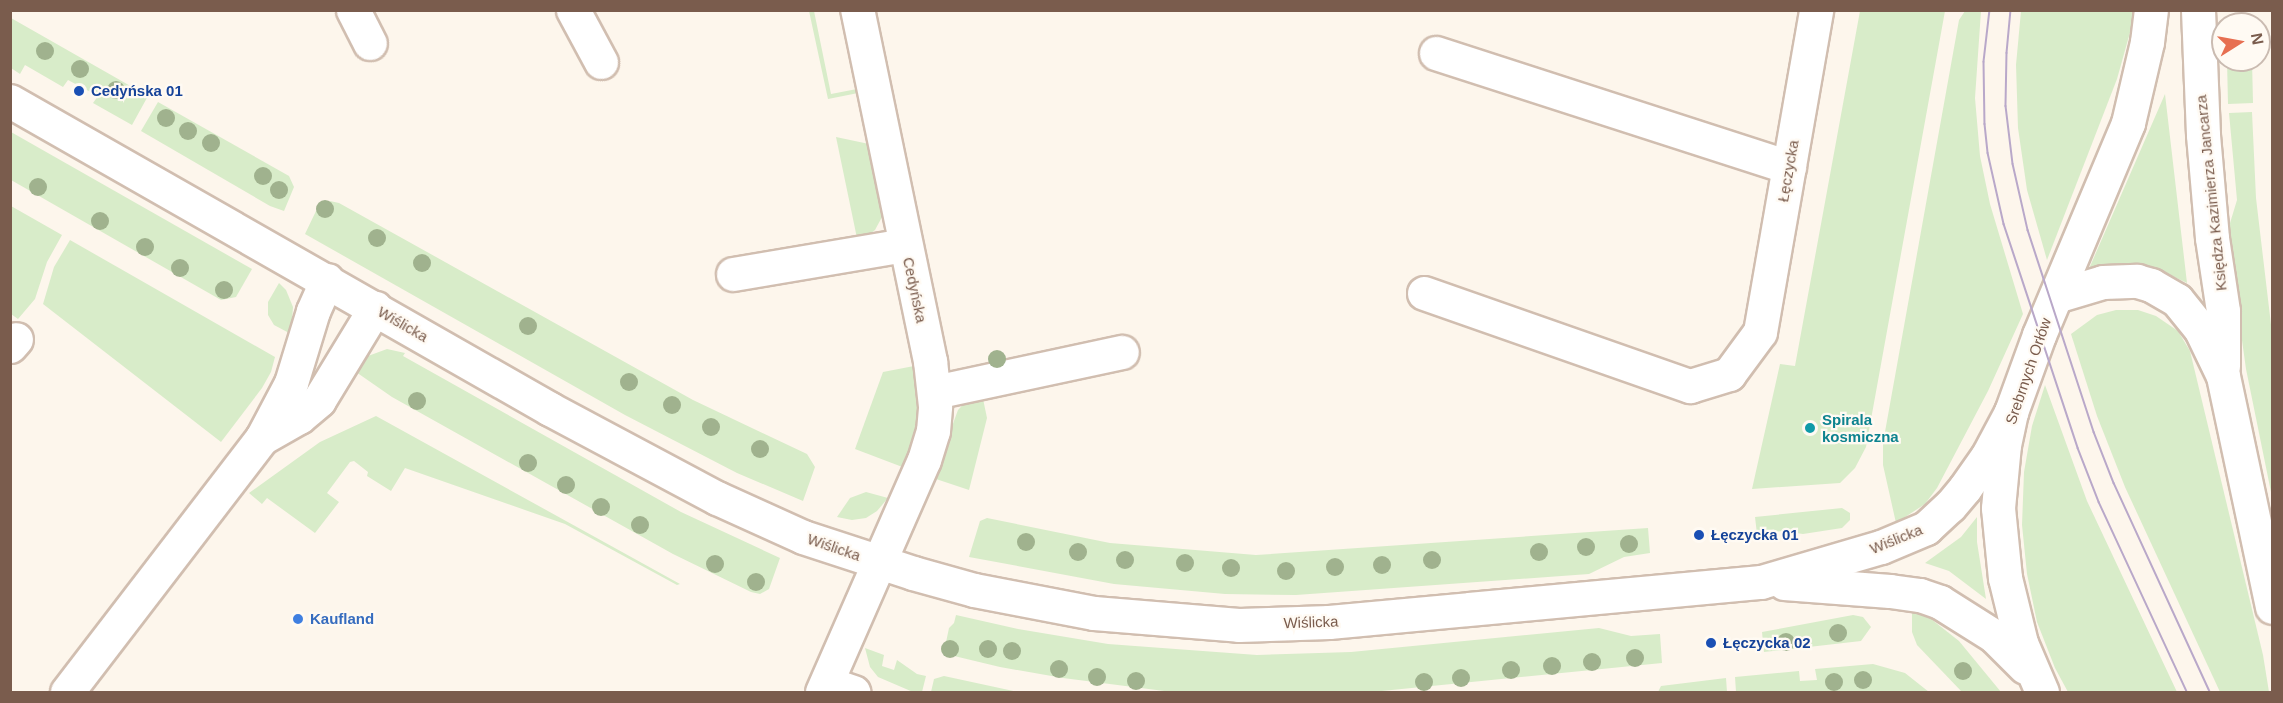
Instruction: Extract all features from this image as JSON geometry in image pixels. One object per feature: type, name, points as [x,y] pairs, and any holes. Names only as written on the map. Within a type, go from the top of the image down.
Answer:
[{"type":"street","points":[[353,10],[370,43]]},
{"type":"street","points":[[573,10],[601,62]]},
{"type":"street","name":"Cedyńska","points":[[834,689],[878,562],[930,442],[934,419],[934,392],[857,10]]},
{"type":"street","name":"Łęczycka","points":[[1424,293],[1690,386],[1729,374],[1760,332],[1816,10]]},
{"type":"street","points":[[2056,296],[2128,123],[2147,42],[2151,10]]},
{"type":"street","name":"Księdza Kazimierza Jancarza","points":[[2198,10],[2203,135],[2212,238],[2223,311],[2223,376]]},
{"type":"street","points":[[1436,53],[1789,167]]},
{"type":"street","name":"Wiślicka","points":[[10,101],[550,409],[707,493],[803,537],[974,590],[1094,613],[1239,625],[1384,619],[1761,582],[1890,591],[1920,595],[1940,602],[1977,622],[2002,642],[2023,664],[2039,688]]},
{"type":"street","points":[[733,274],[905,245]]},
{"type":"street","points":[[67,693],[262,438],[291,383],[313,311],[327,280]]},
{"type":"street","points":[[2056,296],[2112,281],[2137,281],[2166,292],[2185,309],[2201,330],[2223,376],[2272,607]]},
{"type":"street","name":"Srebrnych Orłów","points":[[2039,688],[2011,610],[2001,551],[2000,473],[2011,412],[2056,296]]},
{"type":"street","points":[[262,438],[299,417],[319,400],[375,308]]},
{"type":"street","points":[[934,392],[1122,352]]},
{"type":"street","name":"Wiślicka","points":[[1761,582],[1881,547],[1926,528],[1950,507],[1976,472],[2004,430],[2011,412]]},
{"type":"green space","points":[[809,11],[814,11],[831,94],[857,89],[858,93],[828,99]]},
{"type":"green space","points":[[1860,11],[1945,11],[1866,447],[1855,468],[1840,483],[1752,489],[1780,364],[1795,366]]},
{"type":"green space","points":[[1965,11],[1981,11],[1975,98],[1980,156],[1990,204],[2023,314],[1988,391],[1937,488],[1925,504],[1896,523],[1883,465],[1883,443],[1959,20]]},
{"type":"green space","points":[[2021,11],[2136,11],[2117,79],[2047,260],[2027,190],[2018,128],[2016,65]]},
{"type":"green space","points":[[11,18],[148,96],[132,125],[93,103],[98,96],[68,80],[63,87],[25,65],[20,74],[11,68]]},
{"type":"green space","points":[[2227,72],[2252,72],[2253,103],[2228,104]]},
{"type":"green space","points":[[2165,94],[2187,283],[2158,269],[2141,266],[2122,265],[2088,271]]},
{"type":"green space","points":[[158,102],[289,176],[294,187],[284,211],[270,206],[141,131]]},
{"type":"green space","points":[[2252,112],[2256,198],[2272,333],[2272,497],[2246,369],[2227,233],[2237,200],[2229,113]]},
{"type":"green space","points":[[11,132],[252,269],[236,297],[221,300],[11,180]]},
{"type":"green space","points":[[836,137],[869,144],[882,217],[875,230],[858,243]]},
{"type":"green space","points":[[330,201],[339,203],[693,400],[807,454],[815,467],[803,501],[737,473],[625,415],[305,234],[316,211]]},
{"type":"green space","points":[[11,206],[62,235],[47,262],[35,299],[18,319],[11,314]]},
{"type":"green space","points":[[70,240],[275,357],[271,372],[262,388],[221,442],[43,304],[54,267]]},
{"type":"green space","points":[[279,283],[286,290],[293,307],[291,334],[274,325],[268,315],[268,302]]},
{"type":"green space","points":[[2116,310],[2138,310],[2156,316],[2178,331],[2190,351],[2263,655],[2269,692],[2220,692],[2125,487],[2097,416],[2071,334],[2097,315]]},
{"type":"green space","points":[[387,349],[405,353],[403,356],[681,512],[780,558],[769,589],[760,594],[751,592],[673,554],[392,397],[356,372],[368,356]]},
{"type":"green space","points":[[914,366],[919,394],[919,420],[905,468],[855,449],[883,372]]},
{"type":"green space","points":[[2045,385],[2087,501],[2177,692],[2068,692],[2055,668],[2037,622],[2027,574],[2022,525],[2024,472],[2032,426]]},
{"type":"green space","points":[[982,394],[987,418],[969,490],[933,478],[958,410],[968,399]]},
{"type":"green space","points":[[376,416],[680,584],[677,585],[565,524],[405,468],[391,491],[367,476],[368,472],[354,461],[350,462],[327,493],[339,502],[315,533],[267,498],[262,504],[249,493],[320,442]]},
{"type":"green space","points":[[866,492],[888,498],[877,511],[866,518],[852,520],[837,517],[850,498]]},
{"type":"green space","points":[[1842,508],[1850,513],[1850,520],[1842,528],[1803,534],[1782,531],[1757,534],[1755,517]]},
{"type":"green space","points":[[1977,517],[1977,542],[1986,599],[1949,571],[1925,563],[1961,537]]},
{"type":"green space","points":[[987,518],[1110,543],[1256,555],[1648,528],[1650,553],[1624,557],[1589,574],[1296,595],[1225,594],[1114,584],[969,557],[980,521]]},
{"type":"green space","points":[[1912,611],[1926,615],[1959,641],[2001,692],[1962,692],[1917,645],[1912,632]]},
{"type":"green space","points":[[956,615],[1018,629],[1108,644],[1257,655],[1351,652],[1599,628],[1631,636],[1660,634],[1662,663],[1372,692],[1172,692],[1063,678],[950,655],[945,647],[949,628],[954,623]]},
{"type":"green space","points":[[1853,615],[1863,617],[1871,627],[1861,641],[1764,652],[1762,632]]},
{"type":"green space","points":[[865,648],[884,655],[882,666],[894,670],[897,660],[917,674],[926,676],[922,692],[913,692],[878,677],[870,667]]},
{"type":"green space","points":[[1873,664],[1905,673],[1929,692],[1736,692],[1735,677],[1799,671],[1800,681],[1817,680],[1815,669]]},
{"type":"green space","points":[[944,676],[1018,692],[931,692],[934,679]]},
{"type":"green space","points":[[1726,678],[1727,692],[1658,692],[1661,686]]},
{"type":"tram line","points":[[1990,10],[1984,62],[1985,124],[1988,153],[2004,224],[2078,448],[2099,502],[2187,692]]},
{"type":"tram line","points":[[2011,10],[2006,106],[2013,164],[2028,230],[2094,432],[2114,483],[2210,692]]},
{"type":"place","name":"Cedyńska 01","points":[[79,91]]},
{"type":"place","name":"Spirala kosmiczna","points":[[1810,428]]},
{"type":"place","name":"Łęczycka 01","points":[[1699,535]]},
{"type":"place","name":"Kaufland","points":[[298,619]]},
{"type":"place","name":"Łęczycka 02","points":[[1711,643]]}]
